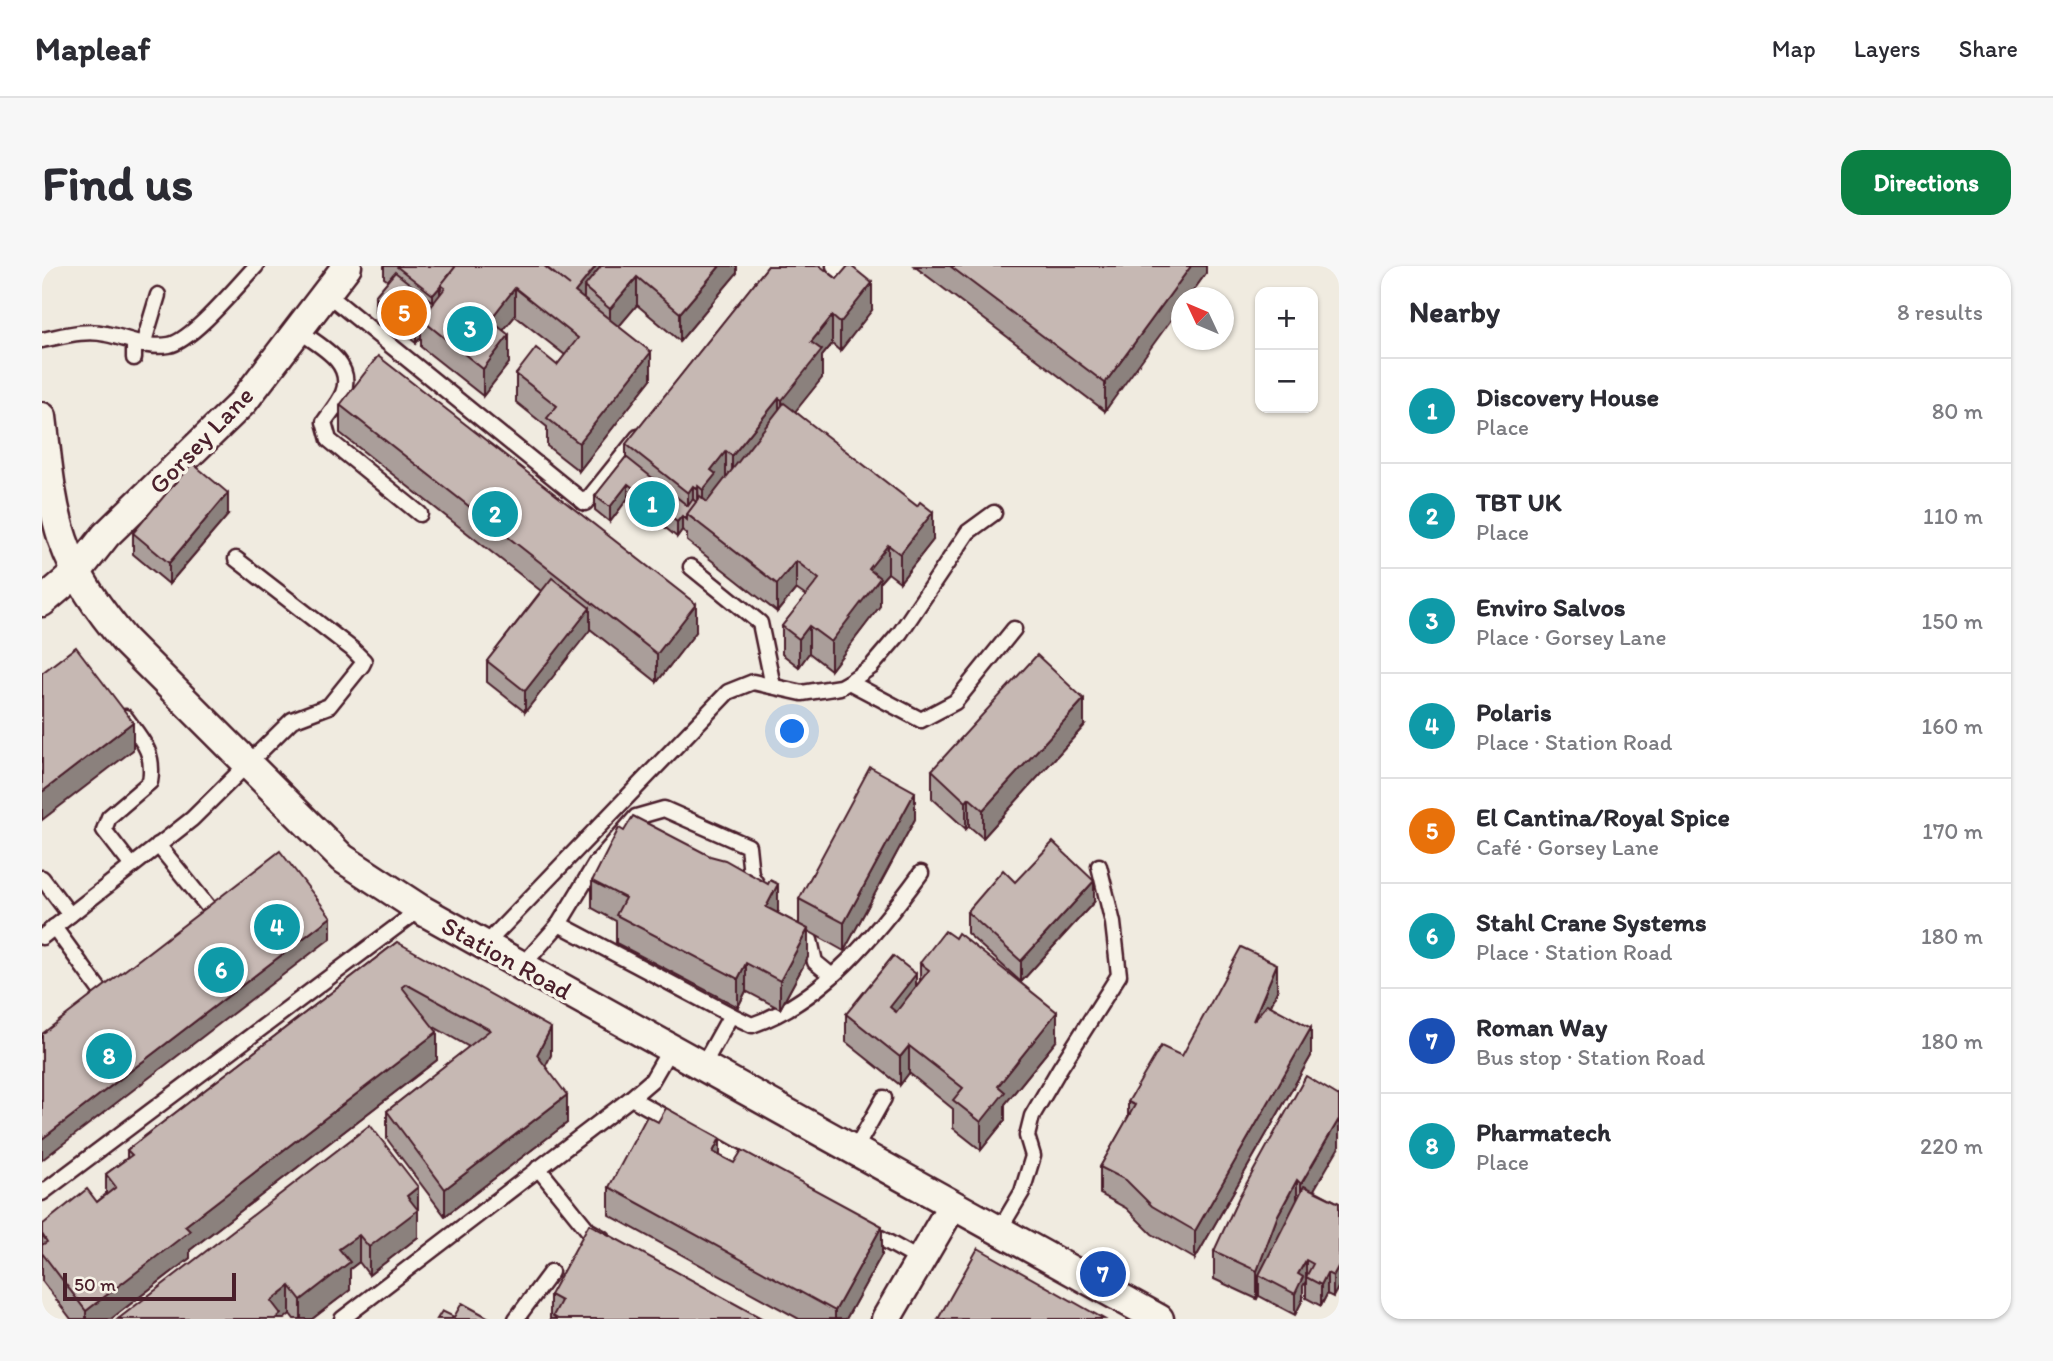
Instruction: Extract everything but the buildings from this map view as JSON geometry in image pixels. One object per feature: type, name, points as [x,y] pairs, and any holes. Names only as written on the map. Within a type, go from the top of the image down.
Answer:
[{"type":"street","name":"Gorsey Lane","points":[[42,602],[76,573],[106,535],[243,402],[346,266]]},
{"type":"street","name":"Station Road","points":[[42,417],[62,539],[76,573],[100,611],[125,641],[342,858],[420,909],[1159,1319]]},
{"type":"street","points":[[886,1319],[952,1206]]},
{"type":"lane","points":[[42,340],[87,332],[105,333],[138,344],[171,345],[190,335],[256,266]]},
{"type":"lane","points":[[834,266],[857,284]]},
{"type":"lane","points":[[326,293],[585,503],[645,428]]},
{"type":"lane","points":[[134,358],[158,295]]},
{"type":"lane","points":[[298,330],[341,364],[345,376],[343,393],[324,422],[329,440],[420,514]]},
{"type":"lane","points":[[485,945],[728,692],[753,682],[802,693],[841,687],[871,667],[900,633],[968,532],[994,513]]},
{"type":"lane","points":[[99,989],[48,932],[192,819],[292,720],[329,706],[364,661],[236,559]]},
{"type":"lane","points":[[691,567],[760,624],[773,686]]},
{"type":"lane","points":[[849,682],[921,720],[955,702],[1014,629]]},
{"type":"lane","points":[[125,717],[148,747],[152,767],[150,782],[109,817],[104,830],[132,866]]},
{"type":"lane","points":[[522,966],[559,925],[596,863],[636,817],[664,809],[748,846],[751,875],[757,888],[769,900]]},
{"type":"lane","points":[[158,845],[209,908]]},
{"type":"lane","points":[[1000,1229],[1022,1192],[1033,1156],[1027,1136],[1032,1116],[1119,975],[1113,923],[1098,866]]},
{"type":"lane","points":[[559,925],[752,1026],[775,1018],[820,988],[891,915],[921,873]]},
{"type":"lane","points":[[42,878],[70,915]]},
{"type":"lane","points":[[42,1193],[420,909]]},
{"type":"lane","points":[[778,922],[810,940],[815,962],[832,976]]},
{"type":"lane","points":[[702,1067],[730,1015]]},
{"type":"lane","points":[[342,1319],[631,1098],[652,1080],[670,1049]]},
{"type":"lane","points":[[631,1098],[764,1172]]},
{"type":"lane","points":[[854,1151],[884,1098]]},
{"type":"lane","points":[[538,1168],[588,1230],[611,1243]]},
{"type":"lane","points":[[860,1226],[920,1260]]},
{"type":"lane","points":[[516,1319],[551,1272]]},
{"type":"place","name":"El Cantina/Royal Spice","points":[[404,313]]},
{"type":"place","name":"Enviro Salvos","points":[[470,329]]},
{"type":"place","name":"Discovery House","points":[[652,504]]},
{"type":"place","name":"TBT UK","points":[[495,514]]},
{"type":"place","name":"Polaris","points":[[277,927]]},
{"type":"place","name":"Stahl Crane Systems","points":[[221,970]]},
{"type":"place","name":"Pharmatech","points":[[109,1056]]},
{"type":"place","name":"Roman Way","points":[[1103,1274]]}]
